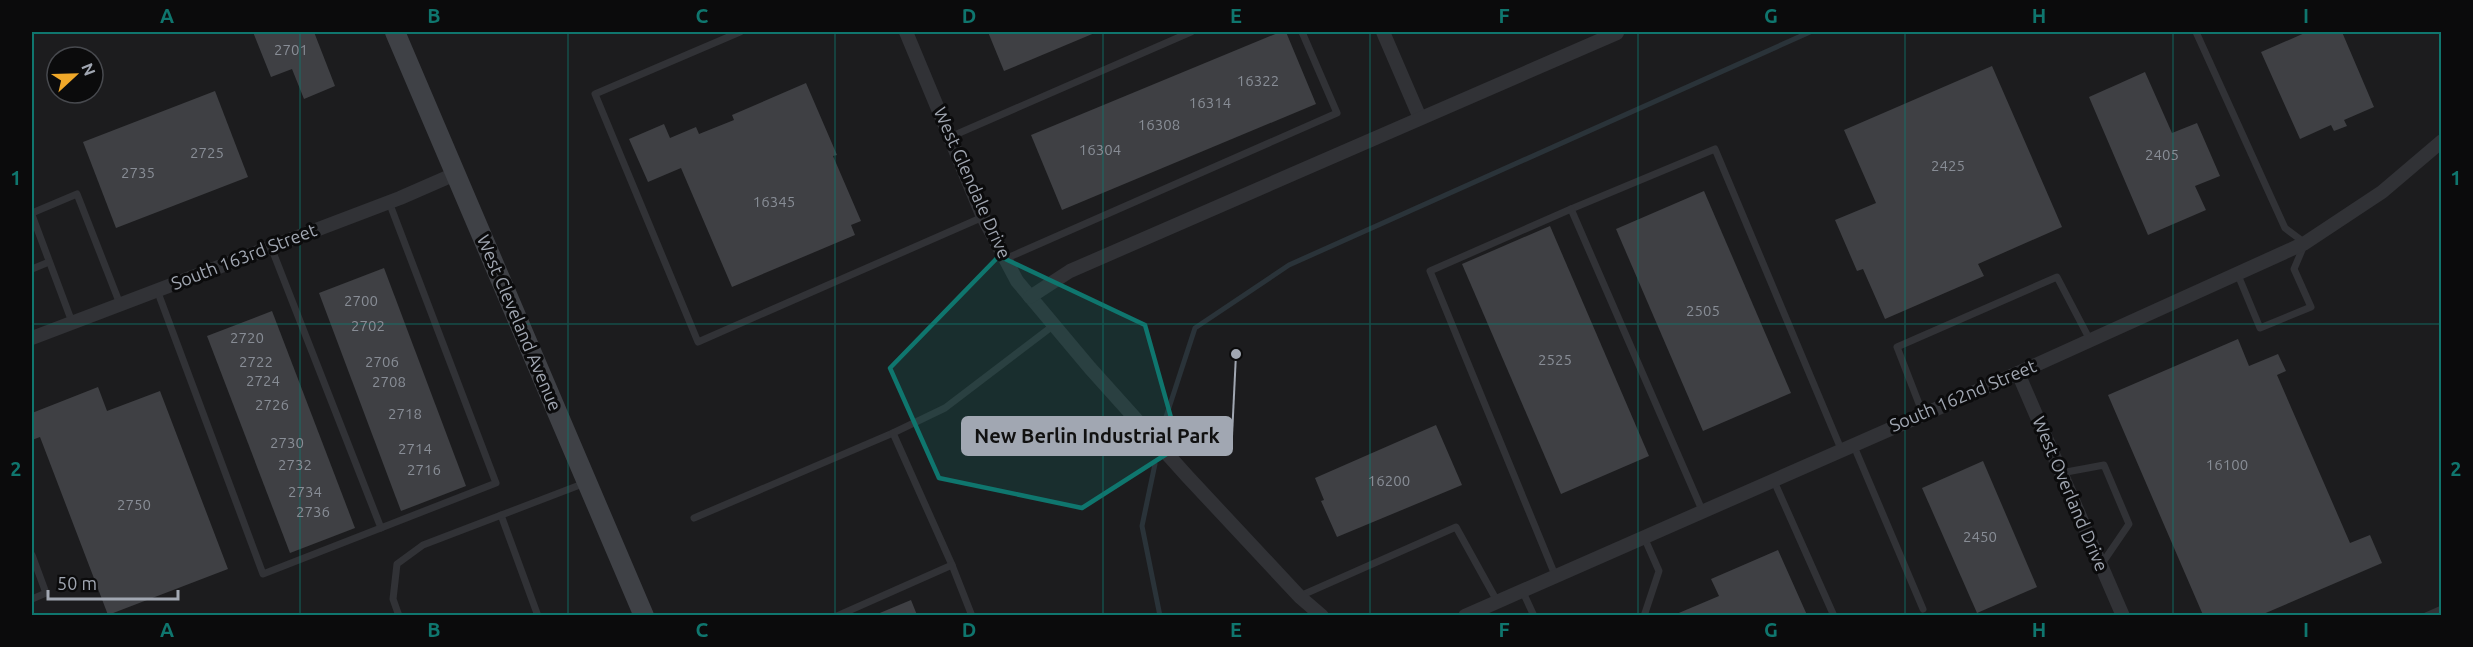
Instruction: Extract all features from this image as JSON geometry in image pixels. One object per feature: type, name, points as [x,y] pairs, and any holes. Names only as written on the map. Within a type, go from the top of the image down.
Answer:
[{"type":"main road","name":"West Cleveland Avenue","points":[[395,32],[644,615]]},
{"type":"street","name":"West Glendale Drive","points":[[906,32],[983,218],[1005,259],[1030,297],[1167,453],[1300,597],[1322,615]]},
{"type":"street","points":[[1383,32],[1420,118]]},
{"type":"street","points":[[1030,297],[1070,272],[1619,32]]},
{"type":"street","name":"South 162nd Street","points":[[1465,615],[2018,373],[2305,243],[2382,192],[2442,141]]},
{"type":"street","name":"South 163rd Street","points":[[32,338],[389,202],[455,174]]},
{"type":"street","name":"West Overland Drive","points":[[2018,373],[2123,615]]},
{"type":"lane","points":[[740,32],[595,94],[698,342],[983,218]]},
{"type":"lane","points":[[950,136],[1191,32]]},
{"type":"lane","points":[[1005,259],[1336,113],[1302,32]]},
{"type":"lane","points":[[2196,32],[2285,228],[2305,243],[2294,269],[2311,307],[2260,328],[2238,275]]},
{"type":"lane","points":[[1555,576],[1430,271],[1715,149],[1847,446],[1923,609]]},
{"type":"lane","points":[[72,322],[32,214],[77,194],[120,304]]},
{"type":"lane","points":[[157,290],[263,574],[496,483],[389,202]]},
{"type":"lane","points":[[1571,209],[1702,510]]},
{"type":"lane","points":[[271,247],[381,528]]},
{"type":"lane","points":[[32,269],[49,262]]},
{"type":"lane","points":[[1923,414],[1897,347],[2057,277],[2090,340]]},
{"type":"lane","points":[[694,518],[893,433],[945,408],[1054,325]]},
{"type":"lane","points":[[893,433],[972,615]]},
{"type":"lane","points":[[2061,473],[2104,465],[2129,524],[2101,566]]},
{"type":"lane","points":[[1773,479],[1834,615]]},
{"type":"lane","points":[[399,615],[393,599],[397,564],[423,545],[587,482]]},
{"type":"lane","points":[[501,515],[538,615]]},
{"type":"lane","points":[[1300,597],[1456,527],[1497,602]]},
{"type":"lane","points":[[1644,536],[1659,571],[1644,615]]},
{"type":"lane","points":[[32,555],[46,593],[32,599]]},
{"type":"lane","points":[[837,615],[952,565]]},
{"type":"lane","points":[[1522,590],[1534,615]]},
{"type":"lane","points":[[2426,615],[2442,609]]},
{"type":"highlighted area","points":[[999,256],[1145,325],[1179,446],[1082,508],[939,478],[890,368]]},
{"type":"shaded area","points":[[32,32],[2441,32],[2441,615],[32,615]]},
{"type":"building","points":[[253,32],[314,32],[335,86],[304,99],[292,69],[271,77]]},
{"type":"building","points":[[988,32],[1097,32],[1004,71]]},
{"type":"building","points":[[1280,32],[1286,32],[1316,104],[1062,210],[1031,135]]},
{"type":"building","points":[[2307,32],[2342,32],[2374,107],[2344,120],[2347,126],[2334,131],[2331,125],[2300,139],[2261,52]]},
{"type":"building","points":[[1992,66],[2062,227],[1978,264],[1984,276],[1885,319],[1863,269],[1857,271],[1835,220],[1876,203],[1844,130]]},
{"type":"building","points":[[2145,72],[2172,133],[2197,123],[2220,176],[2195,186],[2206,210],[2148,235],[2089,97]]},
{"type":"building","points":[[806,83],[837,155],[833,156],[861,221],[851,225],[855,235],[732,287],[681,168],[648,182],[629,139],[664,124],[670,138],[696,127],[699,134],[734,120],[732,115]]},
{"type":"building","points":[[215,91],[248,177],[116,228],[83,142]]},
{"type":"building","points":[[1704,191],[1791,393],[1703,431],[1616,229]]},
{"type":"building","points":[[1550,226],[1649,456],[1561,494],[1462,264]]},
{"type":"building","points":[[384,268],[466,486],[401,511],[319,293]]},
{"type":"building","points":[[272,311],[355,528],[290,553],[207,336]]},
{"type":"building","points":[[2238,339],[2249,366],[2278,354],[2286,371],[2277,375],[2350,543],[2370,535],[2382,563],[2261,615],[2203,615],[2108,395]]},
{"type":"building","points":[[98,387],[107,411],[160,391],[228,569],[108,615],[40,437],[32,440],[32,413]]},
{"type":"building","points":[[1436,425],[1462,485],[1337,537],[1321,501],[1324,500],[1315,478]]},
{"type":"building","points":[[1983,461],[2037,587],[1977,613],[1922,488]]},
{"type":"building","points":[[1778,550],[1807,615],[1674,615],[1719,596],[1711,579]]},
{"type":"building","points":[[911,600],[917,615],[875,615]]},
{"type":"waterway","points":[[1164,423],[1195,328],[1289,265],[1810,32]]},
{"type":"waterway","points":[[1155,464],[1142,526],[1160,616]]},
{"type":"place","name":"New Berlin Industrial Park","points":[[1236,354]]}]
